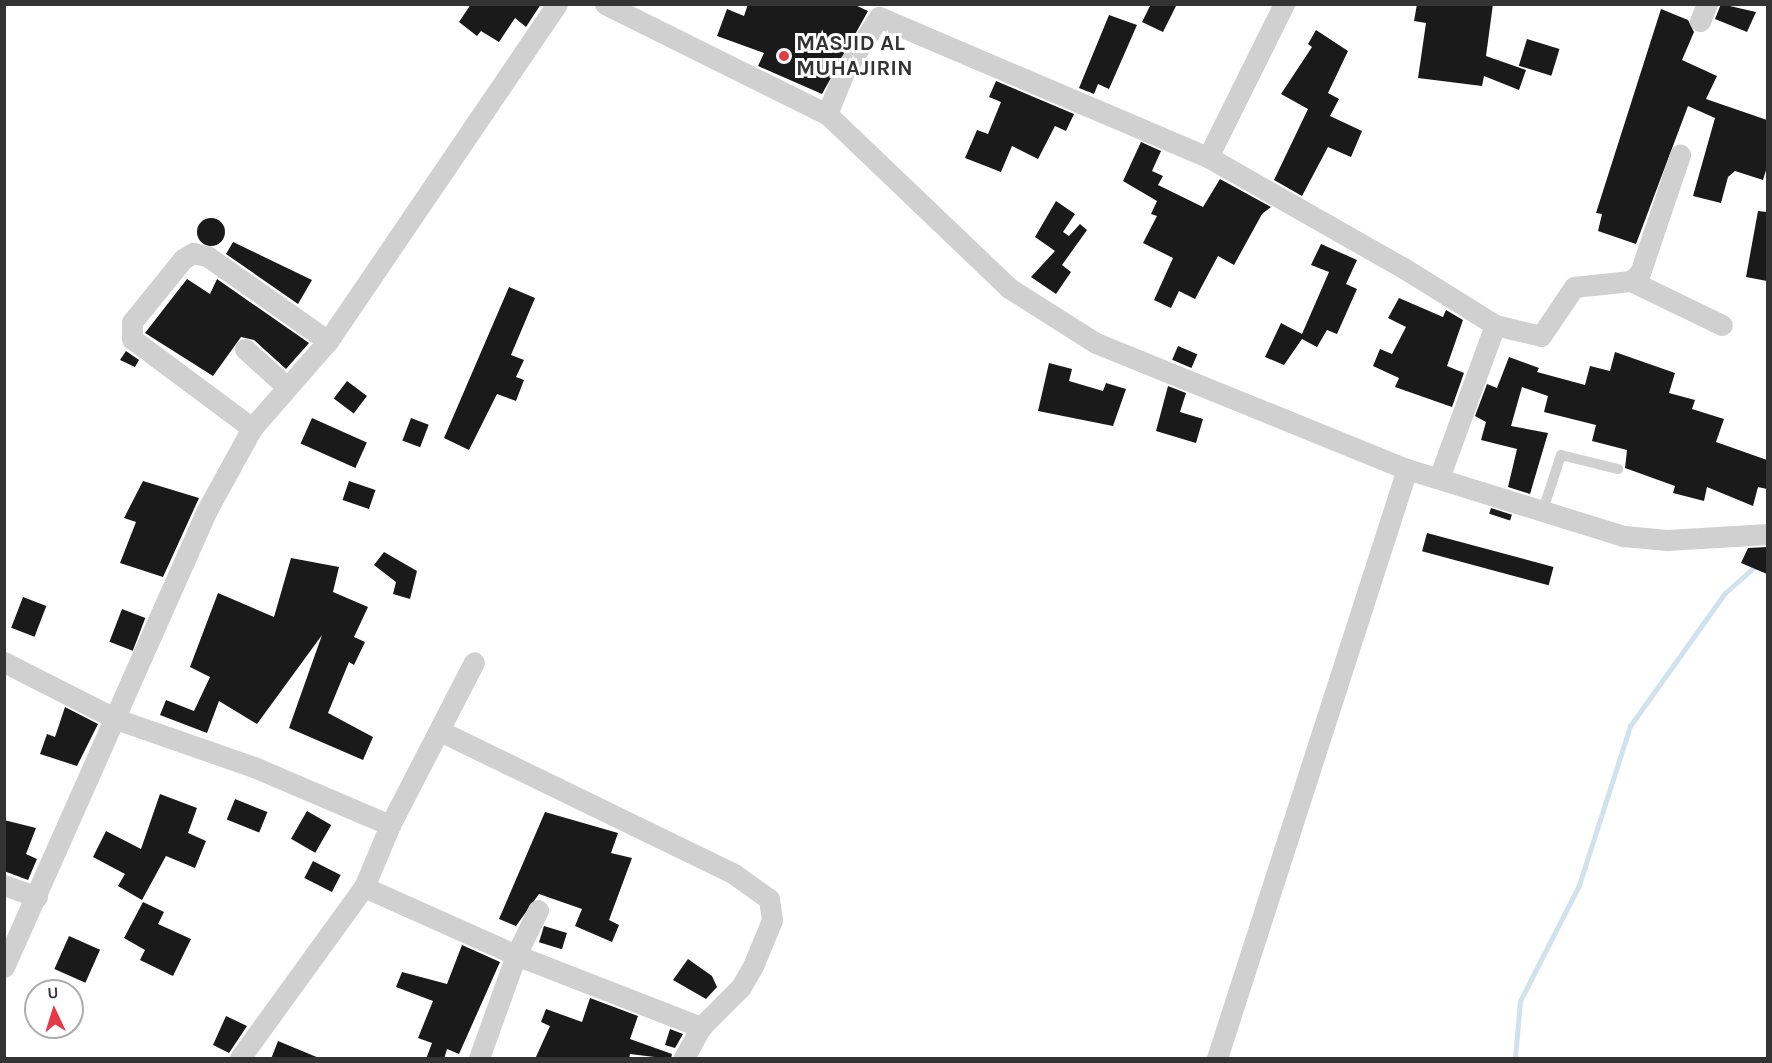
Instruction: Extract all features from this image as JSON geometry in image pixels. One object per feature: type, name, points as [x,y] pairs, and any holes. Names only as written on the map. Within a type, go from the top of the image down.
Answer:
[{"type":"street","points":[[4,967],[207,510],[252,428],[328,341],[557,4]]},
{"type":"street","points":[[605,4],[827,114],[1009,288],[1054,321],[1407,469],[1543,510],[1644,540],[1767,534]]},
{"type":"street","points":[[1208,158],[1284,4]]},
{"type":"street","points":[[827,114],[845,70],[883,11],[1208,158],[1495,325],[1541,336],[1574,287],[1631,281],[1722,325]]},
{"type":"street","points":[[1631,281],[1650,252],[1680,155]]},
{"type":"street","points":[[252,428],[132,339],[132,322],[183,259],[193,253],[207,256],[328,341]]},
{"type":"street","points":[[1439,478],[1495,325]]},
{"type":"street","points":[[245,350],[287,387]]},
{"type":"street","points":[[1217,1059],[1407,469]]},
{"type":"street","points":[[4,662],[116,719],[254,767],[390,825]]},
{"type":"street","points":[[240,1059],[364,888],[390,825],[474,662]]},
{"type":"street","points":[[440,731],[734,874],[769,899],[772,920],[753,966],[741,987],[701,1027],[684,1059]]},
{"type":"street","points":[[4,885],[37,897]]},
{"type":"street","points":[[364,888],[516,955],[701,1027]]},
{"type":"street","points":[[479,1059],[516,955],[538,910]]},
{"type":"lane","points":[[1543,510],[1561,455],[1618,469]]},
{"type":"building","points":[[471,4],[541,4],[526,27],[515,18],[499,42],[481,31],[477,36],[459,22]]},
{"type":"building","points":[[748,4],[853,4],[868,11],[822,94],[758,66],[764,53],[717,36],[727,9],[744,16]]},
{"type":"building","points":[[1151,4],[1177,4],[1163,32],[1142,22]]},
{"type":"building","points":[[1417,4],[1493,4],[1486,56],[1526,70],[1519,90],[1484,76],[1482,86],[1418,78],[1426,23],[1414,21]]},
{"type":"building","points":[[1721,4],[1756,12],[1747,32],[1715,19]]},
{"type":"building","points":[[1661,9],[1688,20],[1694,32],[1682,60],[1717,76],[1706,99],[1767,120],[1767,167],[1763,180],[1735,171],[1728,177],[1721,203],[1693,196],[1715,118],[1688,106],[1636,244],[1598,231],[1602,214],[1596,213]]},
{"type":"building","points":[[1109,15],[1137,25],[1109,89],[1098,84],[1094,94],[1079,88]]},
{"type":"building","points":[[1316,30],[1348,51],[1328,93],[1339,99],[1330,116],[1362,131],[1351,157],[1328,147],[1302,196],[1274,180],[1308,109],[1281,94],[1312,47],[1308,44]]},
{"type":"building","points":[[1527,39],[1560,49],[1551,76],[1519,66]]},
{"type":"building","points":[[996,81],[1074,114],[1066,131],[1055,126],[1038,159],[1012,146],[1001,172],[965,158],[977,130],[988,134],[1001,102],[989,97]]},
{"type":"building","points":[[1141,142],[1161,151],[1152,171],[1163,176],[1158,185],[1203,207],[1220,179],[1271,207],[1262,214],[1234,265],[1218,256],[1195,299],[1179,291],[1171,308],[1154,300],[1173,258],[1143,243],[1157,216],[1151,214],[1157,201],[1123,181]]},
{"type":"building","points":[[1056,201],[1075,214],[1063,232],[1069,236],[1080,224],[1087,230],[1062,265],[1071,272],[1056,294],[1031,277],[1055,251],[1035,237]]},
{"type":"building","points":[[1758,211],[1767,212],[1767,281],[1746,277]]},
{"type":"building","points":[[211,218],[221,222],[225,232],[221,242],[211,246],[201,242],[197,232],[201,222]]},
{"type":"building","points":[[233,242],[312,280],[298,304],[226,254]]},
{"type":"building","points":[[1321,244],[1357,260],[1346,284],[1357,289],[1337,334],[1327,330],[1317,347],[1302,339],[1284,365],[1265,357],[1281,323],[1302,334],[1329,272],[1311,265]]},
{"type":"building","points":[[187,279],[210,294],[217,279],[309,343],[286,369],[254,340],[241,337],[213,376],[145,333]]},
{"type":"building","points":[[509,287],[535,298],[511,355],[524,360],[516,377],[524,380],[516,401],[497,394],[469,450],[444,438]]},
{"type":"building","points":[[1399,298],[1443,317],[1446,310],[1463,320],[1447,366],[1464,373],[1452,407],[1395,387],[1399,378],[1373,366],[1380,349],[1392,354],[1406,327],[1388,318]]},
{"type":"building","points":[[1178,346],[1197,354],[1191,368],[1172,360]]},
{"type":"building","points":[[126,351],[139,360],[135,367],[120,360]]},
{"type":"building","points":[[1615,352],[1675,373],[1669,393],[1695,400],[1692,409],[1724,419],[1716,442],[1767,460],[1767,489],[1758,487],[1753,506],[1707,487],[1704,501],[1673,493],[1675,486],[1625,468],[1627,450],[1592,441],[1596,425],[1544,412],[1548,396],[1522,387],[1511,426],[1548,433],[1530,494],[1508,487],[1517,449],[1481,440],[1486,422],[1475,416],[1487,384],[1497,388],[1509,357],[1539,368],[1537,372],[1585,385],[1590,366],[1610,371]]},
{"type":"building","points":[[1049,363],[1072,369],[1069,381],[1103,391],[1106,383],[1126,389],[1113,426],[1038,411]]},
{"type":"building","points":[[347,381],[367,396],[354,414],[334,399]]},
{"type":"building","points":[[1168,386],[1186,393],[1180,412],[1203,419],[1196,443],[1156,431]]},
{"type":"building","points":[[312,418],[367,442],[355,468],[301,444]]},
{"type":"building","points":[[411,418],[429,425],[420,447],[402,440]]},
{"type":"building","points":[[143,481],[199,498],[163,577],[120,563],[136,522],[124,518]]},
{"type":"building","points":[[349,481],[375,490],[369,509],[342,500]]},
{"type":"building","points":[[1491,508],[1512,515],[1510,521],[1489,514]]},
{"type":"building","points":[[1427,533],[1554,567],[1549,585],[1422,551]]},
{"type":"building","points":[[1767,547],[1767,574],[1741,563],[1748,548]]},
{"type":"building","points":[[384,552],[417,571],[410,599],[393,594],[396,582],[374,565]]},
{"type":"building","points":[[291,558],[339,567],[333,592],[368,607],[354,637],[365,642],[354,665],[349,662],[328,713],[373,737],[363,760],[289,728],[322,635],[257,724],[219,701],[207,733],[160,715],[166,700],[194,711],[210,677],[190,667],[218,593],[274,617]]},
{"type":"building","points":[[23,597],[46,606],[35,637],[11,628]]},
{"type":"building","points":[[122,609],[145,618],[133,651],[109,642]]},
{"type":"building","points":[[65,707],[98,724],[77,766],[40,754],[47,734],[55,737]]},
{"type":"building","points":[[160,794],[197,808],[188,833],[206,841],[195,868],[166,856],[142,900],[118,886],[125,874],[93,857],[106,831],[141,849]]},
{"type":"building","points":[[235,799],[267,812],[259,833],[227,819]]},
{"type":"building","points":[[307,811],[331,825],[315,853],[291,839]]},
{"type":"building","points":[[545,812],[618,833],[611,853],[632,858],[609,920],[619,925],[612,942],[575,926],[582,909],[539,894],[516,926],[499,919]]},
{"type":"building","points":[[4,820],[36,828],[26,854],[37,859],[28,880],[4,871]]},
{"type":"building","points":[[313,861],[341,875],[332,892],[304,878]]},
{"type":"building","points":[[143,902],[164,912],[158,924],[191,939],[173,976],[140,960],[145,950],[124,938]]},
{"type":"building","points":[[544,926],[567,933],[562,949],[539,942]]},
{"type":"building","points":[[69,936],[100,950],[85,983],[84,979],[77,979],[54,969]]},
{"type":"building","points":[[462,945],[500,962],[459,1054],[447,1049],[444,1059],[426,1059],[432,1043],[418,1038],[433,1001],[396,987],[402,972],[447,984]]},
{"type":"building","points":[[688,959],[712,976],[717,987],[706,999],[673,980]]},
{"type":"building","points":[[590,998],[638,1016],[630,1039],[672,1054],[671,1059],[630,1054],[629,1059],[535,1059],[550,1026],[541,1022],[546,1009],[582,1022]]},
{"type":"building","points":[[226,1016],[247,1026],[229,1053],[213,1045]]},
{"type":"building","points":[[670,1029],[683,1034],[675,1048],[665,1045]]},
{"type":"building","points":[[278,1041],[319,1058],[319,1059],[271,1059]]},
{"type":"waterway","points":[[1515,1058],[1520,1001],[1579,885],[1630,726],[1725,593],[1768,555]]},
{"type":"place","name":"MASJID AL MUHAJIRIN","points":[[784,56]]}]
